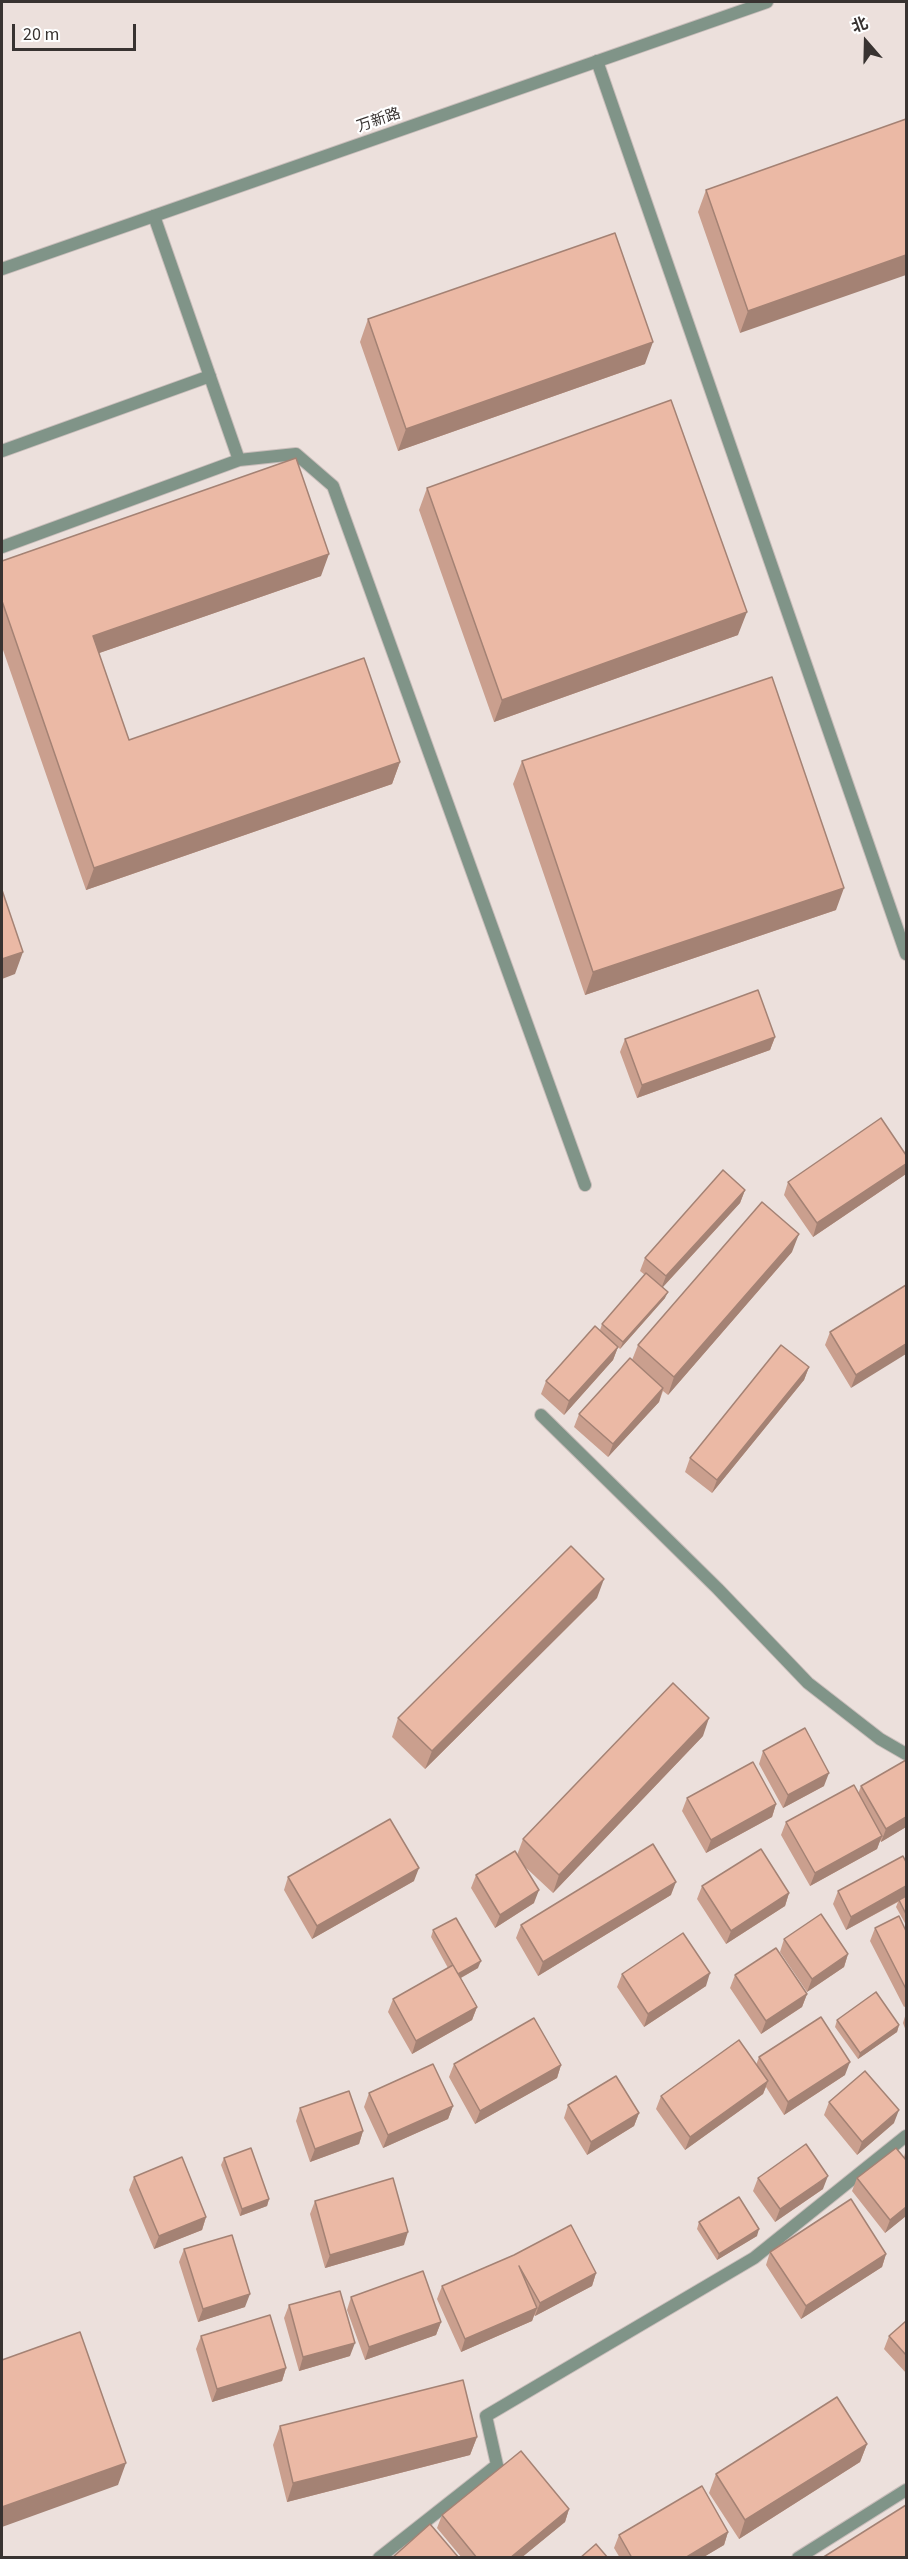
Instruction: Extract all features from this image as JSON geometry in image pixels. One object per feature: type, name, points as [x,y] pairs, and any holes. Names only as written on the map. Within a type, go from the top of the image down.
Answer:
[{"type":"street","name":"万新路","points":[[2,269],[767,2]]},
{"type":"street","points":[[597,61],[906,954]]},
{"type":"street","points":[[154,216],[239,460]]},
{"type":"street","points":[[2,451],[210,376]]},
{"type":"street","points":[[2,546],[239,460],[296,454],[333,486],[585,1185]]},
{"type":"street","points":[[541,1415],[718,1589],[808,1683],[880,1739],[906,1754]]},
{"type":"street","points":[[379,2558],[497,2465],[486,2416],[754,2258],[906,2136]]},
{"type":"street","points":[[798,2558],[906,2490]]},
{"type":"building","points":[[906,119],[906,255],[748,311],[706,190]]},
{"type":"building","points":[[615,233],[653,342],[406,429],[368,319]]},
{"type":"building","points":[[671,400],[747,612],[502,700],[427,488]]},
{"type":"building","points":[[296,458],[329,554],[93,636],[129,740],[364,658],[400,762],[94,868],[2,601],[2,561]]},
{"type":"building","points":[[772,677],[844,888],[593,972],[522,761]]},
{"type":"building","points":[[2,890],[23,952],[2,959]]},
{"type":"building","points":[[758,990],[775,1037],[642,1085],[625,1039]]},
{"type":"building","points":[[881,1118],[906,1155],[906,1164],[817,1223],[788,1182]]},
{"type":"building","points":[[723,1170],[745,1190],[666,1276],[645,1258]]},
{"type":"building","points":[[762,1202],[799,1234],[674,1377],[638,1345]]},
{"type":"building","points":[[646,1273],[668,1292],[623,1342],[602,1324]]},
{"type":"building","points":[[906,1285],[906,1344],[856,1375],[830,1332]]},
{"type":"building","points":[[595,1326],[618,1347],[569,1401],[546,1381]]},
{"type":"building","points":[[781,1345],[809,1367],[717,1480],[690,1458]]},
{"type":"building","points":[[630,1358],[663,1388],[613,1444],[579,1414]]},
{"type":"building","points":[[571,1546],[604,1579],[432,1751],[398,1718]]},
{"type":"building","points":[[673,1683],[709,1718],[559,1875],[523,1839]]},
{"type":"building","points":[[805,1728],[829,1773],[788,1795],[763,1751]]},
{"type":"building","points":[[906,1760],[906,1817],[886,1829],[861,1786]]},
{"type":"building","points":[[753,1762],[776,1804],[711,1840],[687,1798]]},
{"type":"building","points":[[854,1785],[882,1836],[815,1873],[786,1822]]},
{"type":"building","points":[[390,1819],[419,1868],[317,1926],[288,1877]]},
{"type":"building","points":[[653,1844],[676,1882],[543,1962],[521,1925]]},
{"type":"building","points":[[761,1849],[789,1893],[731,1931],[702,1886]]},
{"type":"building","points":[[515,1851],[539,1890],[500,1915],[476,1875]]},
{"type":"building","points":[[903,1856],[906,1862],[906,1886],[851,1917],[838,1891]]},
{"type":"building","points":[[906,1896],[906,1914],[899,1900]]},
{"type":"building","points":[[821,1914],[848,1954],[812,1979],[784,1939]]},
{"type":"building","points":[[899,1916],[906,1931],[906,1989],[875,1928]]},
{"type":"building","points":[[456,1918],[481,1961],[458,1974],[433,1930]]},
{"type":"building","points":[[683,1933],[710,1973],[648,2014],[622,1974]]},
{"type":"building","points":[[776,1948],[807,1994],[766,2021],[735,1975]]},
{"type":"building","points":[[453,1965],[477,2007],[416,2041],[393,1999]]},
{"type":"building","points":[[876,1992],[899,2025],[860,2053],[837,2020]]},
{"type":"building","points":[[821,2017],[850,2062],[788,2102],[759,2057]]},
{"type":"building","points":[[534,2018],[561,2065],[480,2111],[454,2064]]},
{"type":"building","points":[[739,2040],[768,2081],[690,2137],[661,2096]]},
{"type":"building","points":[[433,2064],[453,2106],[388,2135],[369,2093]]},
{"type":"building","points":[[865,2071],[899,2110],[862,2142],[829,2102]]},
{"type":"building","points":[[616,2076],[639,2113],[591,2142],[568,2105]]},
{"type":"building","points":[[349,2091],[363,2131],[315,2149],[300,2108]]},
{"type":"building","points":[[806,2144],[828,2176],[780,2209],[758,2178]]},
{"type":"building","points":[[251,2148],[269,2199],[242,2209],[224,2158]]},
{"type":"building","points":[[896,2148],[906,2160],[906,2207],[890,2220],[857,2178]]},
{"type":"building","points":[[182,2157],[206,2217],[159,2236],[134,2177]]},
{"type":"building","points":[[393,2178],[408,2232],[330,2255],[315,2201]]},
{"type":"building","points":[[739,2197],[759,2229],[719,2254],[699,2222]]},
{"type":"building","points":[[851,2199],[886,2254],[806,2306],[770,2252]]},
{"type":"building","points":[[571,2225],[596,2273],[540,2303],[519,2266],[537,2308],[465,2339],[442,2286],[514,2255]]},
{"type":"building","points":[[232,2235],[250,2294],[203,2309],[184,2249]]},
{"type":"building","points":[[423,2271],[441,2322],[369,2347],[351,2297]]},
{"type":"building","points":[[340,2291],[355,2343],[303,2357],[289,2305]]},
{"type":"building","points":[[270,2315],[286,2368],[217,2389],[201,2336]]},
{"type":"building","points":[[906,2321],[906,2355],[889,2336]]},
{"type":"building","points":[[80,2332],[126,2463],[2,2507],[2,2360]]},
{"type":"building","points":[[463,2380],[477,2437],[293,2483],[280,2426]]},
{"type":"building","points":[[837,2397],[867,2444],[745,2520],[716,2474]]},
{"type":"building","points":[[521,2451],[569,2509],[510,2558],[477,2558],[442,2515]]},
{"type":"building","points":[[702,2486],[728,2532],[685,2558],[632,2558],[619,2535]]},
{"type":"building","points":[[906,2505],[906,2558],[822,2558]]},
{"type":"building","points":[[430,2524],[459,2558],[392,2558]]},
{"type":"building","points":[[596,2544],[608,2558],[580,2558]]}]
